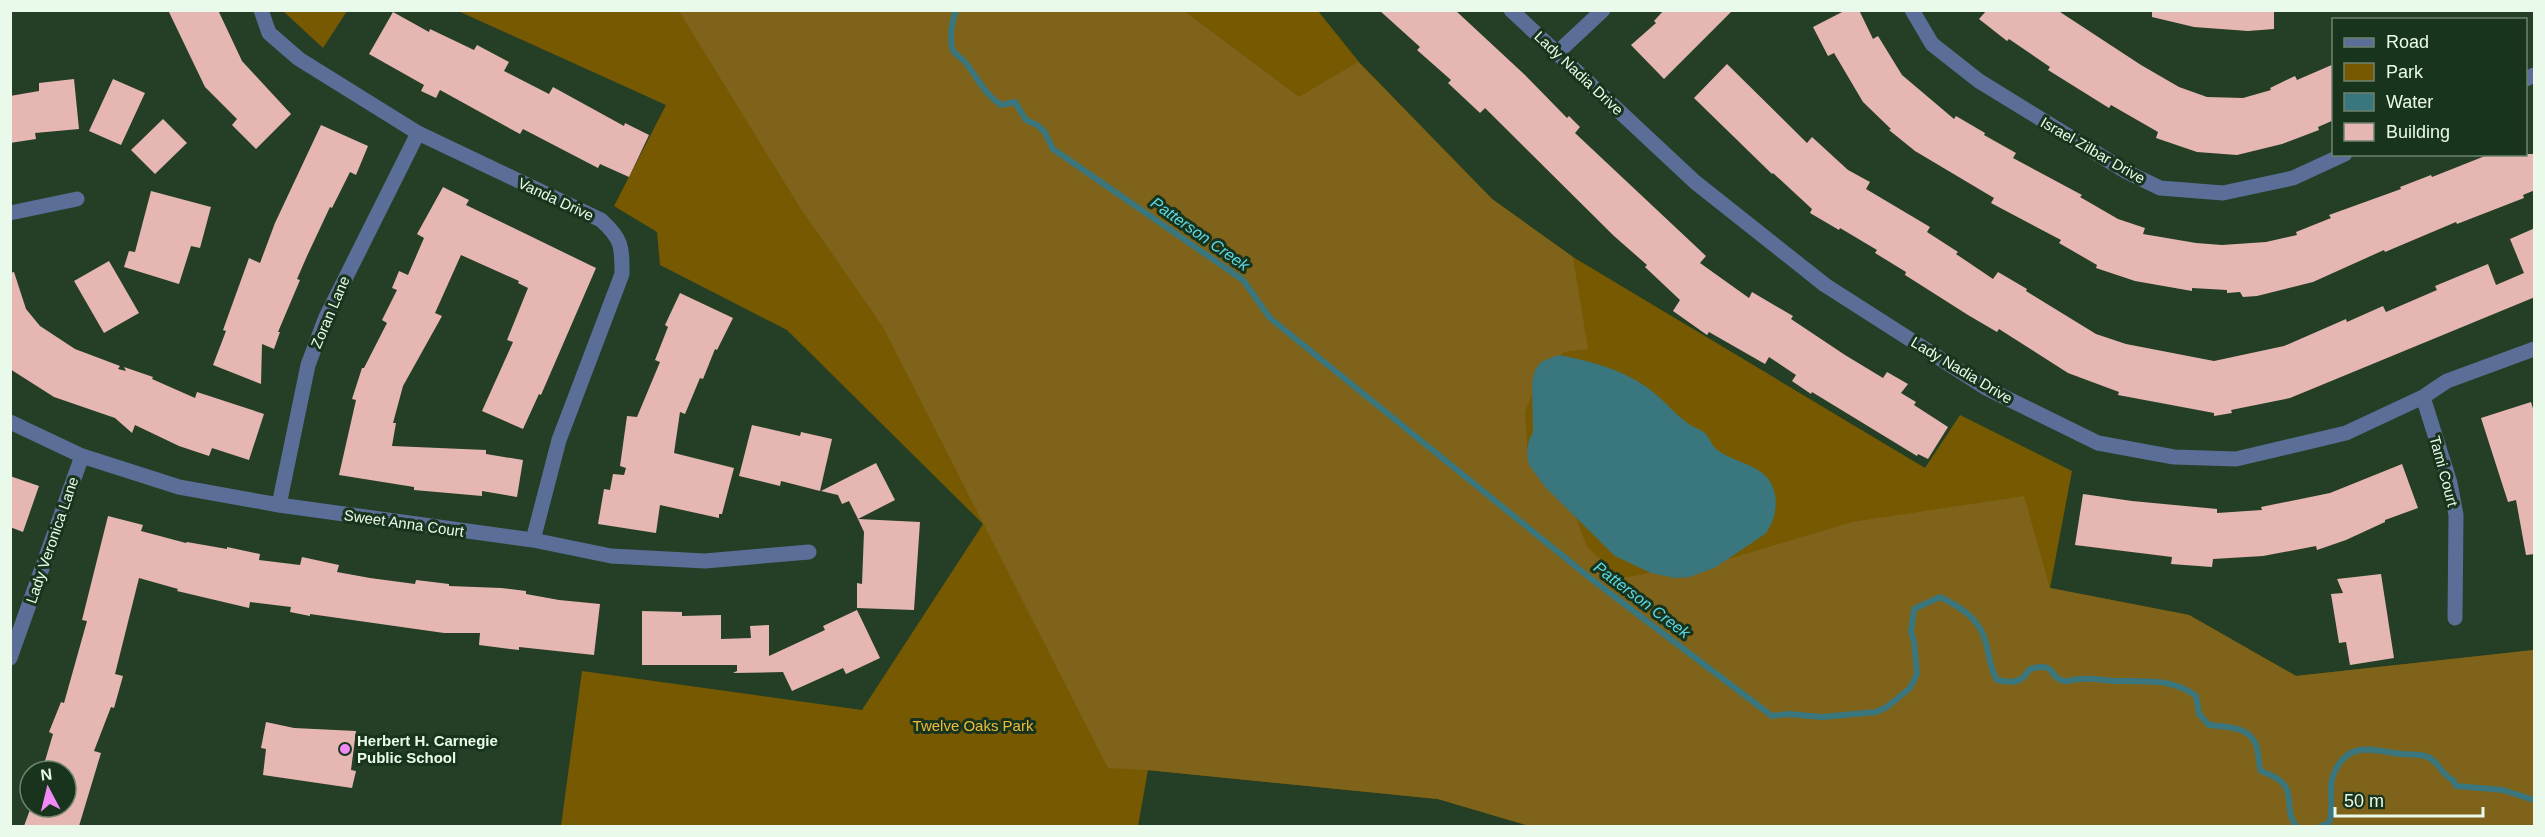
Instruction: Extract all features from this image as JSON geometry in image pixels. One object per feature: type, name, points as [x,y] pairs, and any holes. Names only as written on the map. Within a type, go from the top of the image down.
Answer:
[{"type":"street","name":"Vanda Drive","points":[[261,10],[269,33],[299,59],[418,134],[601,220],[617,235],[622,254],[622,274],[559,440],[532,540]]},
{"type":"street","name":"Lady Nadia Drive","points":[[1511,10],[1695,182],[1825,285],[1986,388],[2098,443],[2174,457],[2236,459],[2346,433],[2422,397],[2447,381],[2535,349]]},
{"type":"street","points":[[1557,53],[1603,10]]},
{"type":"street","name":"Israel Zilbar Drive","points":[[1912,10],[1932,44],[1979,81],[2127,172],[2160,188],[2223,193],[2293,178],[2341,156]]},
{"type":"street","name":"Zoran Lane","points":[[279,504],[308,365],[326,317],[418,134]]},
{"type":"street","points":[[10,213],[77,199]]},
{"type":"street","name":"Tami Court","points":[[2422,397],[2450,483],[2456,515],[2456,618]]},
{"type":"street","name":"Sweet Anna Court","points":[[10,422],[82,456],[179,487],[279,504],[532,540],[611,556],[705,561],[809,552]]},
{"type":"street","name":"Lady Veronica Lane","points":[[10,658],[82,456]]},
{"type":"green space","points":[[283,11],[347,11],[323,48]]},
{"type":"green space","name":"Twelve Oaks Park","points":[[458,11],[1318,11],[1359,62],[1492,199],[1573,257],[1925,468],[1960,415],[2072,471],[2050,588],[2189,615],[2296,676],[2534,650],[2534,826],[1529,826],[1438,799],[1148,770],[1138,826],[561,826],[582,671],[862,710],[983,524],[787,330],[660,265],[657,232],[614,206],[666,105]]},
{"type":"shaded area","points":[[679,11],[1184,11],[1299,97],[1358,62],[1492,199],[1573,257],[1588,349],[1564,352],[1541,373],[1525,412],[1528,458],[1543,478],[1563,483],[1587,547],[1621,578],[1722,561],[1852,522],[2024,496],[2050,588],[2189,615],[2296,676],[2534,650],[2534,826],[1529,826],[1438,799],[1108,768],[883,327],[799,206]]},
{"type":"water","points":[[1558,355],[1605,367],[1638,381],[1686,422],[1706,434],[1716,449],[1761,472],[1772,485],[1776,502],[1773,519],[1765,534],[1716,567],[1690,577],[1675,578],[1651,573],[1615,556],[1546,488],[1529,465],[1527,453],[1533,432],[1532,382],[1535,370],[1541,362]]},
{"type":"building","points":[[168,10],[218,10],[242,61],[291,114],[256,149],[232,125],[237,119],[205,87]]},
{"type":"building","points":[[1379,10],[1455,10],[1567,118],[1569,116],[1580,127],[1575,133],[1706,256],[1700,263],[1749,298],[1752,292],[1793,316],[1791,319],[1883,378],[1887,372],[1908,384],[1901,393],[1916,402],[1914,405],[1948,427],[1928,459],[1918,454],[1917,456],[1812,392],[1811,394],[1792,381],[1796,375],[1769,357],[1765,364],[1709,332],[1707,335],[1673,311],[1680,300],[1645,267],[1647,265],[1614,236],[1485,108],[1480,113],[1448,83],[1451,80],[1417,50],[1420,47]]},
{"type":"building","points":[[1664,10],[1733,10],[1664,79],[1631,45],[1656,23],[1654,21]]},
{"type":"building","points":[[1846,10],[1859,10],[1873,39],[1878,36],[1902,75],[1954,119],[1956,116],[1985,133],[1984,135],[2016,153],[2013,158],[2082,195],[2080,197],[2118,219],[2145,228],[2143,234],[2222,245],[2266,242],[2297,235],[2296,232],[2331,218],[2329,215],[2485,156],[2535,154],[2535,190],[2523,195],[2524,198],[2457,224],[2456,222],[2385,252],[2384,250],[2313,282],[2257,296],[2243,297],[2240,292],[2227,293],[2227,290],[2192,288],[2192,291],[2135,281],[2096,268],[2097,265],[2059,243],[2061,240],[1991,203],[1994,198],[1915,151],[1889,130],[1891,129],[1863,102],[1834,53],[1828,56],[1813,27]]},
{"type":"building","points":[[1987,10],[2057,10],[2141,65],[2179,87],[2207,97],[2243,98],[2271,90],[2270,88],[2295,76],[2297,80],[2332,65],[2332,121],[2318,127],[2319,130],[2282,144],[2237,155],[2197,152],[2156,138],[2158,132],[2111,105],[2109,108],[2048,70],[2050,67],[2009,39],[2007,41],[1979,19]]},
{"type":"building","points":[[2152,10],[2274,10],[2274,29],[2248,31],[2194,27],[2152,17]]},
{"type":"building","points":[[393,12],[429,32],[430,29],[474,50],[477,45],[509,62],[504,71],[549,94],[553,87],[624,126],[625,123],[649,135],[629,177],[600,164],[598,168],[523,129],[520,134],[440,90],[436,98],[421,91],[424,85],[369,54]]},
{"type":"building","points":[[1727,64],[1807,143],[1812,137],[1848,170],[1870,182],[1866,189],[1930,227],[1927,232],[1958,252],[1956,254],[1993,279],[1998,272],[2096,334],[2126,344],[2214,361],[2284,346],[2346,319],[2347,322],[2383,306],[2386,312],[2437,290],[2435,286],[2488,264],[2496,285],[2524,273],[2510,239],[2535,228],[2535,297],[2290,398],[2231,410],[2232,413],[2214,416],[2214,413],[2118,395],[2119,392],[2068,373],[1999,329],[1997,332],[1968,315],[1905,275],[1906,272],[1875,253],[1877,250],[1810,213],[1812,209],[1772,174],[1694,98]]},
{"type":"building","points":[[74,79],[79,129],[35,133],[36,139],[10,143],[10,96],[39,91],[39,83]]},
{"type":"building","points":[[113,79],[145,93],[121,145],[89,131]]},
{"type":"building","points":[[163,119],[187,143],[155,174],[131,150]]},
{"type":"building","points":[[321,125],[368,146],[356,175],[350,172],[332,208],[330,207],[307,256],[297,279],[300,280],[278,332],[280,332],[274,349],[262,344],[261,384],[213,365],[249,258],[260,263],[275,223]]},
{"type":"building","points":[[443,187],[469,200],[466,205],[596,268],[541,395],[539,394],[523,429],[482,411],[513,342],[507,340],[528,288],[518,283],[519,281],[461,255],[435,313],[442,316],[403,386],[393,423],[396,423],[392,446],[486,450],[486,454],[523,460],[517,497],[482,491],[482,496],[414,490],[414,487],[339,475],[356,400],[352,399],[362,368],[387,323],[382,320],[397,290],[392,288],[399,271],[408,275],[424,238],[417,234]]},
{"type":"building","points":[[151,191],[211,207],[200,248],[191,246],[179,284],[124,267],[129,251],[135,252]]},
{"type":"building","points":[[109,261],[139,313],[104,333],[74,281]]},
{"type":"building","points":[[14,272],[26,309],[40,326],[75,349],[120,366],[118,369],[126,371],[124,367],[153,377],[152,379],[195,398],[197,392],[264,414],[249,460],[212,448],[209,456],[179,446],[135,425],[132,433],[115,418],[54,397],[10,369],[10,273]]},
{"type":"building","points":[[680,293],[733,318],[717,350],[715,349],[703,379],[700,378],[685,414],[680,412],[674,453],[734,468],[722,514],[719,514],[719,518],[660,505],[656,533],[598,524],[604,489],[610,490],[613,474],[624,475],[626,468],[620,466],[627,416],[637,417],[660,362],[655,360],[668,327],[665,325]]},
{"type":"building","points":[[2531,402],[2535,415],[2535,554],[2526,555],[2516,500],[2508,502],[2481,418]]},
{"type":"building","points":[[752,425],[800,436],[801,432],[832,439],[820,491],[781,481],[780,486],[739,476]]},
{"type":"building","points":[[876,463],[895,500],[858,519],[849,501],[842,504],[838,495],[821,491]]},
{"type":"building","points":[[2402,464],[2418,508],[2385,520],[2346,540],[2317,550],[2316,546],[2263,556],[2213,559],[2212,567],[2171,564],[2172,557],[2075,545],[2083,494],[2217,509],[2217,513],[2262,510],[2261,507],[2330,493]]},
{"type":"building","points":[[10,476],[39,486],[23,532],[10,527]]},
{"type":"building","points":[[108,516],[143,525],[141,531],[186,543],[227,549],[227,547],[260,554],[259,560],[300,565],[302,557],[339,565],[337,572],[370,578],[415,584],[416,580],[449,584],[449,586],[501,588],[526,591],[526,594],[559,600],[600,604],[594,655],[479,645],[480,633],[444,633],[310,614],[310,616],[290,612],[291,607],[250,602],[249,608],[177,591],[178,589],[139,578],[115,674],[123,676],[114,708],[111,707],[94,751],[101,753],[79,826],[24,826],[27,819],[78,819],[78,759],[46,759],[53,734],[49,732],[61,702],[64,703],[87,621],[82,620]]},
{"type":"building","points":[[858,519],[920,522],[914,610],[857,608],[857,583],[862,584],[864,532]]},
{"type":"building","points":[[2381,574],[2394,658],[2350,665],[2346,642],[2339,643],[2331,594],[2343,593],[2337,579]]},
{"type":"building","points":[[857,610],[880,658],[846,674],[843,668],[792,691],[783,672],[733,673],[737,671],[737,665],[642,665],[642,611],[682,612],[682,616],[721,615],[721,639],[751,638],[750,626],[769,625],[769,656],[825,630],[823,626]]},
{"type":"building","points":[[266,722],[294,728],[356,731],[351,770],[356,771],[352,788],[263,775],[266,749],[261,748]]},
{"type":"waterway","name":"Patterson Creek","points":[[956,10],[951,34],[953,50],[995,101],[1001,105],[1015,102],[1026,120],[1044,131],[1053,149],[1243,280],[1270,318],[1590,578],[1772,716],[1788,714],[1822,717],[1876,712],[1887,707],[1910,688],[1917,674],[1911,632],[1914,609],[1940,597],[1969,615],[1979,627],[1997,680],[2008,682],[2020,680],[2030,669],[2045,667],[2060,680],[2065,681],[2077,679],[2150,681],[2187,690],[2196,696],[2199,714],[2209,725],[2231,727],[2250,735],[2258,751],[2261,771],[2274,777],[2287,789],[2290,810],[2296,826]]},
{"type":"waterway","name":"Patterson Creek","points":[[2321,826],[2329,823],[2331,817],[2331,785],[2334,773],[2340,762],[2355,751],[2373,750],[2425,756],[2433,760],[2456,786],[2503,790],[2534,800]]},
{"type":"place","name":"Herbert H. Carnegie Public School","points":[[345,749]]}]
